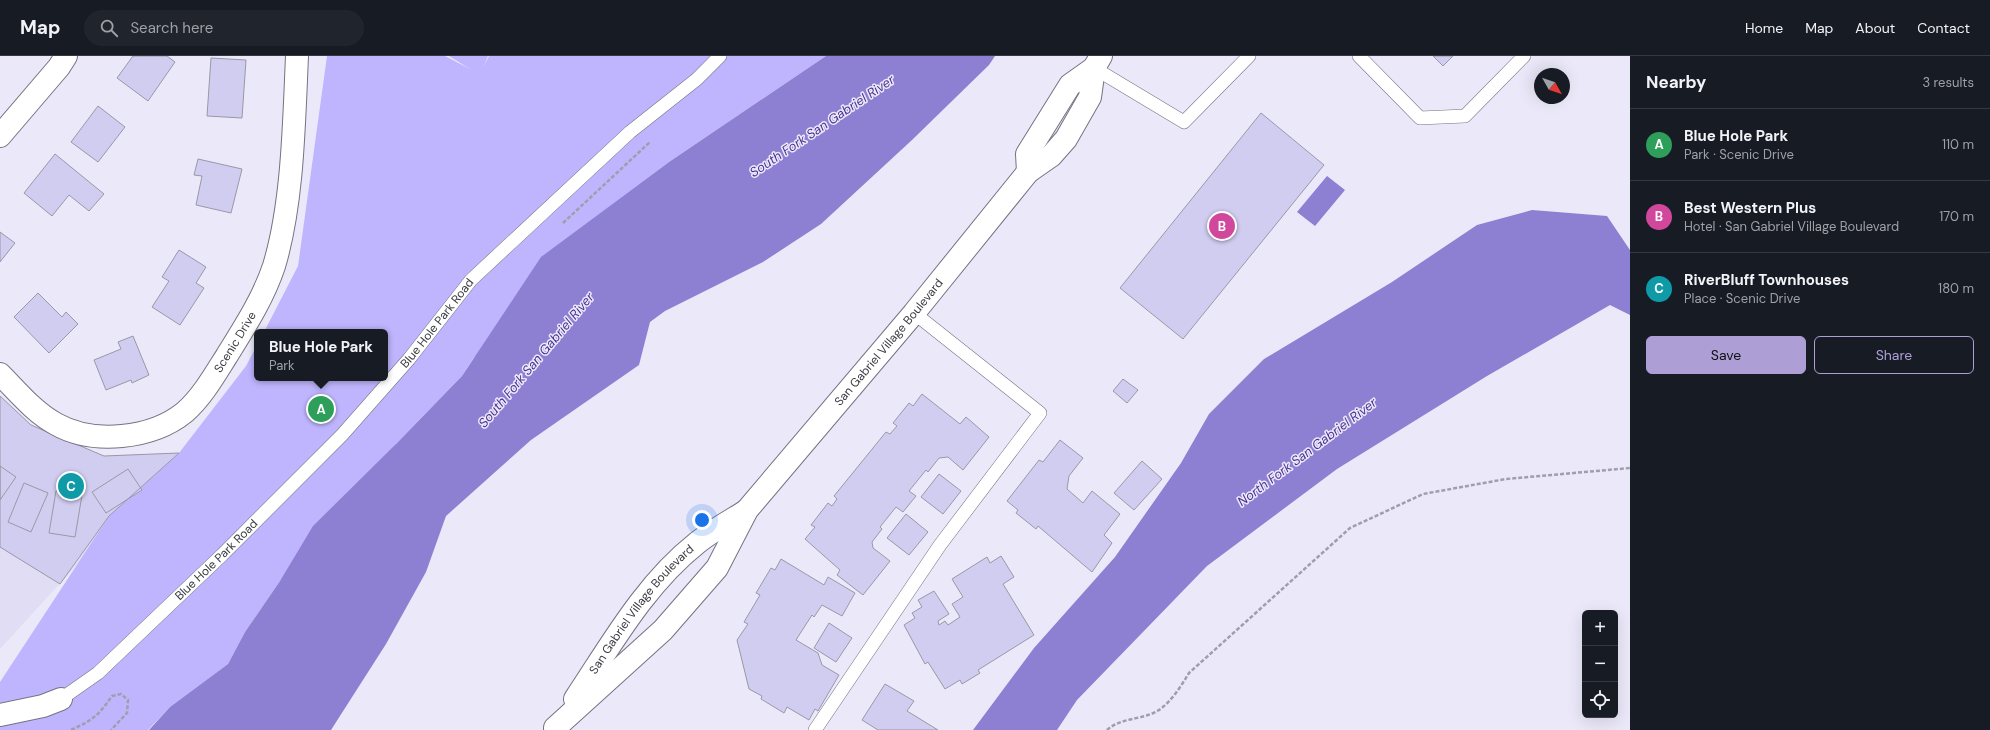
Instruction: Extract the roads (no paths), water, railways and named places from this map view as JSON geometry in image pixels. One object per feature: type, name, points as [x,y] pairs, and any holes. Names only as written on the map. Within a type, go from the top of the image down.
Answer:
[{"type":"street","points":[[0,136],[59,67],[66,56]]},
{"type":"street","name":"Scenic Drive","points":[[0,374],[34,409],[57,425],[85,434],[115,438],[144,433],[169,423],[185,412],[207,387],[236,341],[263,295],[274,265],[285,214],[292,147],[297,56]]},
{"type":"street","name":"San Gabriel Village Boulevard","points":[[554,729],[663,630],[717,568],[747,510],[914,313],[1028,172],[1051,156],[1066,139],[1090,97],[1098,62]]},
{"type":"street","name":"San Gabriel Village Boulevard","points":[[554,729],[639,604],[675,564],[697,543],[747,510]]},
{"type":"street","points":[[0,715],[43,706],[61,699]]},
{"type":"lane","name":"Blue Hole Park Road","points":[[61,699],[104,668],[222,555],[342,435],[409,360],[471,280],[630,132],[697,79],[720,56]]},
{"type":"lane","points":[[1098,62],[1184,122],[1249,56]]},
{"type":"lane","points":[[1359,56],[1420,118],[1465,116],[1524,56]]},
{"type":"lane","points":[[815,730],[940,545],[1040,413],[914,313]]},
{"type":"water","name":"South Fork San Gabriel River","points":[[826,56],[995,56],[989,65],[912,140],[821,224],[763,262],[665,311],[650,322],[639,365],[531,440],[446,516],[426,572],[386,644],[331,730],[149,730],[170,707],[228,664],[245,632],[280,581],[313,526],[462,376],[541,257],[672,160]]},
{"type":"water","points":[[1327,176],[1345,190],[1315,226],[1297,212]]},
{"type":"water","name":"North Fork San Gabriel River","points":[[1532,210],[1607,216],[1630,250],[1630,315],[1610,305],[1487,376],[1337,469],[1207,566],[1077,700],[1057,730],[973,730],[1034,648],[1115,557],[1181,463],[1209,414],[1264,359],[1392,282],[1477,225]]},
{"type":"place","name":"Best Western Plus","points":[[1222,226]]},
{"type":"place","name":"Blue Hole Park","points":[[321,409]]},
{"type":"place","name":"RiverBluff Townhouses","points":[[71,486]]}]
